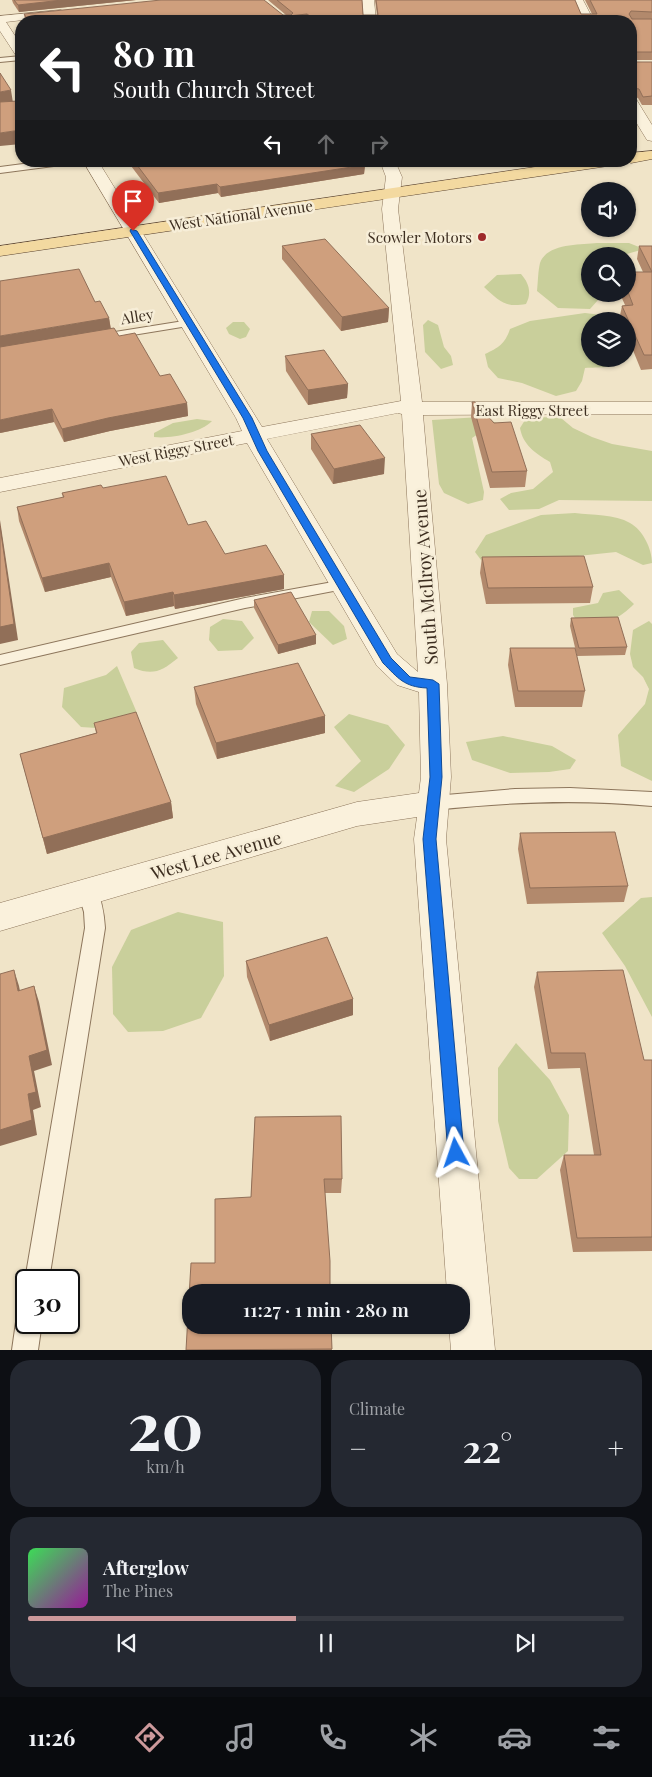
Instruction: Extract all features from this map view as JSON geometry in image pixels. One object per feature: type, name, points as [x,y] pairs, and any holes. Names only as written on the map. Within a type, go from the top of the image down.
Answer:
[{"type":"main road","points":[[637,157],[652,155]]},
{"type":"main road","name":"West National Avenue","points":[[0,251],[568,167]]},
{"type":"street","points":[[368,0],[369,15]]},
{"type":"street","points":[[577,0],[585,15]]},
{"type":"street","points":[[43,15],[69,12]]},
{"type":"street","points":[[15,18],[0,20],[15,46]]},
{"type":"street","points":[[637,118],[652,137]]},
{"type":"street","points":[[94,167],[248,418],[262,451],[344,585],[387,660],[406,680],[433,684]]},
{"type":"street","name":"South McIlroy Avenue","points":[[390,167],[394,177],[390,209],[412,408],[433,684],[436,777],[430,839],[473,1350]]},
{"type":"street","name":"East Riggy Street","points":[[412,408],[439,410],[652,408]]},
{"type":"street","name":"West Riggy Street","points":[[0,485],[376,410],[412,408]]},
{"type":"street","name":"West Lee Avenue","points":[[0,917],[357,814],[434,803]]},
{"type":"lane","points":[[0,60],[15,57]]},
{"type":"lane","points":[[0,170],[23,167]]},
{"type":"lane","name":"Alley","points":[[84,340],[190,323]]},
{"type":"lane","points":[[0,660],[245,604],[344,585]]},
{"type":"lane","points":[[434,803],[496,797],[569,794],[652,799]]},
{"type":"lane","points":[[39,1269],[95,928],[94,912],[88,892]]},
{"type":"lane","points":[[25,1350],[28,1334]]},
{"type":"green space","points":[[629,243],[644,249],[636,251],[636,247],[581,247],[581,302],[596,302],[590,309],[558,308],[537,291],[540,263],[549,252],[557,248],[573,245]]},
{"type":"green space","points":[[521,274],[529,288],[526,304],[507,304],[484,287],[497,275]]},
{"type":"green space","points":[[581,314],[581,367],[601,367],[585,368],[582,381],[576,391],[556,396],[522,383],[498,378],[488,367],[485,354],[500,345],[510,329],[530,321]]},
{"type":"green space","points":[[428,320],[438,325],[444,347],[451,356],[453,365],[441,369],[425,352],[423,325]]},
{"type":"green space","points":[[233,322],[244,322],[250,329],[246,337],[240,339],[229,334],[226,328]]},
{"type":"green space","points":[[480,417],[497,423],[496,431],[478,434],[472,438],[484,492],[483,500],[468,504],[444,493],[439,484],[432,420]]},
{"type":"green space","points":[[539,417],[561,418],[573,428],[592,437],[612,444],[652,451],[652,501],[559,500],[539,509],[509,510],[500,499],[511,493],[533,489],[553,472],[550,462],[527,444],[520,428],[525,420]]},
{"type":"green space","points":[[197,419],[212,421],[193,432],[169,437],[154,437],[154,433],[173,423]]},
{"type":"green space","points":[[575,513],[610,516],[635,526],[646,540],[652,563],[643,565],[616,552],[578,556],[548,565],[491,566],[481,560],[475,552],[486,535],[541,515]]},
{"type":"green space","points":[[619,590],[634,604],[620,616],[608,620],[577,621],[573,615],[573,608],[598,603],[603,593]]},
{"type":"green space","points":[[312,611],[329,611],[344,626],[347,639],[333,645],[309,622]]},
{"type":"green space","points":[[223,619],[242,621],[254,638],[242,650],[218,651],[209,640],[210,627]]},
{"type":"green space","points":[[649,621],[652,624],[652,781],[621,766],[618,735],[645,704],[649,689],[643,677],[633,667],[630,654],[633,630]]},
{"type":"green space","points":[[163,640],[178,658],[157,671],[147,672],[134,668],[131,652],[139,643]]},
{"type":"green space","points":[[117,666],[137,713],[128,726],[112,729],[81,727],[62,707],[64,688],[106,675]]},
{"type":"green space","points":[[349,714],[388,725],[405,745],[389,769],[354,792],[335,786],[361,761],[334,727]]},
{"type":"green space","points":[[503,736],[552,746],[576,760],[570,769],[549,772],[510,773],[472,760],[466,742]]},
{"type":"green space","points":[[652,897],[652,1017],[625,966],[602,933],[641,898]]},
{"type":"green space","points":[[178,912],[223,922],[224,976],[201,1018],[163,1031],[128,1032],[113,1014],[112,967],[131,930]]},
{"type":"green space","points":[[516,1043],[550,1080],[569,1115],[568,1151],[537,1179],[519,1179],[509,1168],[498,1121],[498,1068]]},
{"type":"building","points":[[14,0],[62,0],[18,5]]},
{"type":"building","points":[[161,0],[264,0],[283,15],[25,15]]},
{"type":"building","points":[[277,0],[362,0],[363,15],[291,15],[293,13]]},
{"type":"building","points":[[376,0],[575,0],[581,14],[597,14],[590,0],[652,0],[652,12],[631,11],[629,14],[378,15]]},
{"type":"building","points":[[637,19],[652,19],[652,52],[637,52]]},
{"type":"building","points":[[637,62],[652,62],[652,96],[643,97],[637,89]]},
{"type":"building","points":[[0,73],[11,90],[0,92]]},
{"type":"building","points":[[15,101],[15,131],[0,133],[0,102]]},
{"type":"building","points":[[138,167],[352,167],[220,187],[217,184],[158,193]]},
{"type":"building","points":[[325,239],[389,308],[342,317],[282,246]]},
{"type":"building","points":[[639,246],[652,246],[652,272]]},
{"type":"building","points":[[79,269],[95,302],[100,301],[109,318],[0,336],[0,281]]},
{"type":"building","points":[[636,272],[652,272],[652,355],[644,355],[636,337],[636,312],[625,312],[622,306],[633,305],[632,302],[636,302]]},
{"type":"building","points":[[114,328],[119,336],[135,333],[160,376],[170,374],[187,403],[62,429],[52,409],[0,420],[0,347]]},
{"type":"building","points":[[324,350],[348,384],[308,390],[285,356]]},
{"type":"building","points":[[472,402],[475,402],[494,423],[511,422],[527,471],[492,472]]},
{"type":"building","points":[[360,425],[385,458],[334,469],[311,434]]},
{"type":"building","points":[[166,476],[188,525],[206,521],[225,554],[266,545],[284,575],[174,595],[173,592],[124,602],[109,563],[42,578],[17,507],[64,497],[62,493],[101,485],[103,488]]},
{"type":"building","points":[[0,526],[14,624],[0,627]]},
{"type":"building","points":[[584,556],[593,587],[488,588],[482,557]]},
{"type":"building","points":[[291,592],[316,635],[278,645],[254,600]]},
{"type":"building","points":[[618,617],[627,647],[579,648],[571,618]]},
{"type":"building","points":[[510,648],[575,648],[585,691],[518,691]]},
{"type":"building","points":[[298,663],[325,716],[216,743],[194,687]]},
{"type":"building","points":[[136,712],[171,802],[43,838],[20,754],[97,733],[94,723]]},
{"type":"building","points":[[615,832],[628,886],[530,888],[520,833]]},
{"type":"building","points":[[327,937],[353,999],[269,1025],[246,961]]},
{"type":"building","points":[[14,970],[18,991],[34,986],[47,1050],[29,1056],[36,1092],[28,1094],[32,1120],[0,1130],[0,974]]},
{"type":"building","points":[[623,970],[644,1060],[652,1060],[652,1237],[577,1238],[564,1155],[601,1155],[585,1053],[551,1053],[537,972]]},
{"type":"building","points":[[341,1116],[342,1179],[324,1179],[330,1284],[190,1284],[191,1263],[215,1263],[215,1199],[251,1197],[255,1117]]},
{"type":"building","points":[[187,1334],[331,1334],[332,1349],[186,1350]]},
{"type":"place","name":"Scowler Motors","points":[[482,237]]},
{"type":"route","points":[[133,231],[248,418],[262,451],[344,585],[387,660],[406,680],[433,684],[436,777],[430,839],[456,1153]]}]
